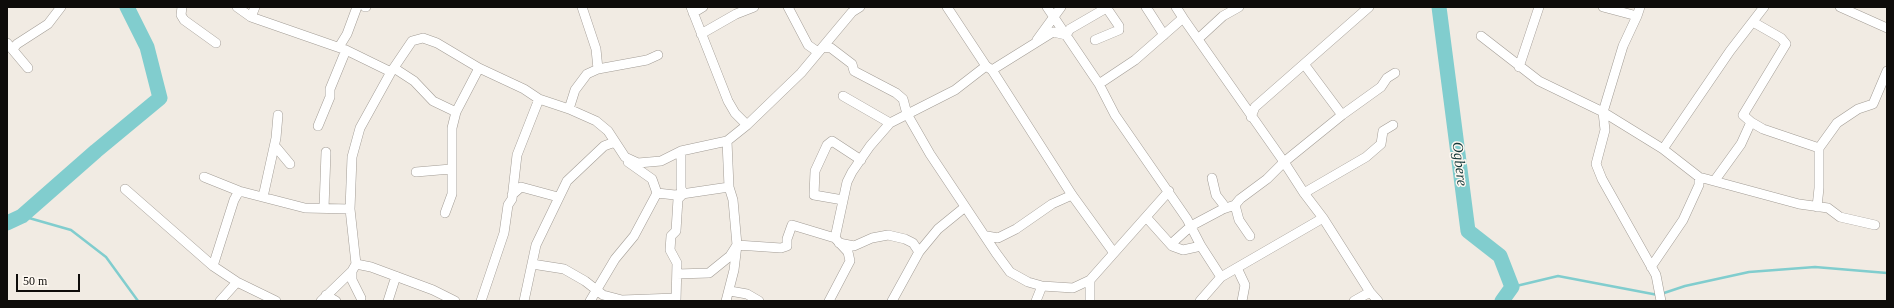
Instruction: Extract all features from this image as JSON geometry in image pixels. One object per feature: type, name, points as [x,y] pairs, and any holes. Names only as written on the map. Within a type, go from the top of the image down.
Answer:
[{"type":"street","points":[[28,68],[10,46],[17,44],[48,24],[61,7]]},
{"type":"street","points":[[182,7],[181,15],[184,20],[216,43]]},
{"type":"street","points":[[237,7],[251,17],[342,49],[392,70],[414,81],[433,101],[456,112]]},
{"type":"street","points":[[251,17],[255,7]]},
{"type":"street","points":[[318,126],[330,97],[330,89],[342,49],[357,7]]},
{"type":"street","points":[[582,7],[596,49],[598,69]]},
{"type":"street","points":[[703,7],[692,10],[728,101],[735,112],[747,125]]},
{"type":"street","points":[[701,34],[735,11],[754,7]]},
{"type":"street","points":[[788,7],[808,45],[818,52]]},
{"type":"street","points":[[625,157],[638,163],[661,161],[681,151],[726,141],[747,125],[801,73],[852,12],[860,7]]},
{"type":"street","points":[[947,7],[989,68],[1072,195],[1114,253]]},
{"type":"street","points":[[1047,7],[1099,84],[1116,115],[1169,191],[1221,277]]},
{"type":"street","points":[[1029,48],[1041,36],[1061,7]]},
{"type":"street","points":[[1066,35],[1070,29],[1107,7],[1119,26],[1119,30],[1095,40]]},
{"type":"street","points":[[1146,7],[1164,35]]},
{"type":"street","points":[[1176,7],[1323,218],[1370,292],[1378,301]]},
{"type":"street","points":[[1198,39],[1223,16],[1239,7]]},
{"type":"street","points":[[1251,116],[1255,107],[1369,7]]},
{"type":"street","points":[[1519,67],[1539,7]]},
{"type":"street","points":[[1602,7],[1637,16]]},
{"type":"street","points":[[1640,7],[1623,46],[1603,112],[1605,130],[1596,164],[1602,179],[1656,275],[1661,296]]},
{"type":"street","points":[[1663,149],[1730,51],[1764,7]]},
{"type":"street","points":[[1840,7],[1887,28]]},
{"type":"street","points":[[1099,84],[1135,60],[1183,18]]},
{"type":"street","points":[[1753,22],[1781,38],[1786,44],[1743,115],[1751,122],[1771,132],[1819,148]]},
{"type":"street","points":[[836,240],[847,182],[870,146],[890,123],[956,90],[989,68],[1029,48],[1053,32],[1066,35]]},
{"type":"street","points":[[1481,36],[1539,81],[1603,112],[1663,149],[1698,177],[1715,180],[1799,204],[1828,208],[1840,217],[1875,225]]},
{"type":"street","points":[[361,298],[352,280],[354,267],[350,209],[352,157],[360,128],[392,70],[412,41],[422,38],[437,43],[479,68],[524,89],[539,99],[569,109],[596,121],[608,131],[627,162],[652,179],[657,193],[634,236],[615,259],[590,301]]},
{"type":"street","points":[[818,52],[823,47],[831,48],[852,64],[854,71],[896,93],[903,99],[907,114],[930,154],[965,207],[987,236],[1010,272],[1028,282],[1042,286],[1073,288],[1090,280],[1169,191]]},
{"type":"street","points":[[569,109],[575,90],[586,74],[598,69],[647,60],[658,55]]},
{"type":"street","points":[[1304,64],[1342,114]]},
{"type":"street","points":[[445,213],[452,194],[452,128],[456,112],[479,68]]},
{"type":"street","points":[[1817,206],[1819,188],[1819,148],[1837,123],[1858,109],[1873,104],[1887,70]]},
{"type":"street","points":[[1171,244],[1191,226],[1223,209],[1235,205],[1240,199],[1267,179],[1284,162],[1342,114],[1380,87],[1387,78],[1395,73]]},
{"type":"street","points":[[843,96],[890,123]]},
{"type":"street","points":[[481,301],[504,234],[508,205],[512,199],[518,155],[539,99]]},
{"type":"street","points":[[263,197],[275,146],[278,115]]},
{"type":"street","points":[[1715,180],[1741,144],[1751,122]]},
{"type":"street","points":[[1304,192],[1366,157],[1381,144],[1383,131],[1393,125]]},
{"type":"street","points":[[843,200],[814,195],[815,171],[827,145],[832,140],[862,160]]},
{"type":"street","points":[[726,141],[729,187],[733,200],[737,245],[730,290],[726,301]]},
{"type":"street","points":[[524,301],[536,245],[558,197],[573,174],[604,146],[612,143],[616,144]]},
{"type":"street","points":[[275,146],[290,164]]},
{"type":"street","points":[[681,151],[681,188],[683,194]]},
{"type":"street","points":[[324,208],[326,152]]},
{"type":"street","points":[[416,172],[451,169]]},
{"type":"street","points":[[204,177],[239,191],[305,208],[350,209]]},
{"type":"street","points":[[1651,267],[1683,220],[1699,185],[1698,177]]},
{"type":"street","points":[[1212,178],[1216,195],[1223,204],[1223,209]]},
{"type":"street","points":[[657,193],[675,195],[729,187]]},
{"type":"street","points":[[512,195],[521,188],[558,197]]},
{"type":"street","points":[[125,189],[213,266],[237,282],[276,301]]},
{"type":"street","points":[[213,266],[234,200],[239,191]]},
{"type":"street","points":[[532,264],[564,269],[597,289],[603,295],[622,300],[676,300],[677,263],[670,250],[670,236],[676,230],[678,199],[683,194]]},
{"type":"street","points":[[987,236],[998,238],[1016,229],[1052,204],[1072,195]]},
{"type":"street","points":[[1235,205],[1239,220],[1250,236]]},
{"type":"street","points":[[892,301],[898,296],[919,252],[938,230],[965,207]]},
{"type":"street","points":[[1146,217],[1171,244],[1183,250],[1201,246]]},
{"type":"street","points":[[1200,301],[1221,277],[1323,218]]},
{"type":"street","points":[[737,245],[781,248],[787,246],[786,239],[792,225],[854,246],[872,238],[888,235],[906,239],[913,243],[919,252]]},
{"type":"street","points":[[829,301],[850,261],[848,252],[836,240]]},
{"type":"street","points":[[677,274],[708,273],[730,256],[737,245]]},
{"type":"street","points":[[354,267],[396,276],[440,298],[455,301]]},
{"type":"street","points":[[324,298],[354,267]]},
{"type":"street","points":[[1237,268],[1245,285],[1242,301]]},
{"type":"street","points":[[388,301],[396,276]]},
{"type":"street","points":[[1090,280],[1090,301]]},
{"type":"street","points":[[220,301],[237,282]]},
{"type":"street","points":[[1036,301],[1042,286]]},
{"type":"street","points":[[730,290],[747,294],[760,301]]},
{"type":"street","points":[[1354,301],[1370,292]]},
{"type":"street","points":[[324,298],[336,301]]},
{"type":"waterway","points":[[7,223],[22,216],[96,151],[160,98],[147,47],[127,7]]},
{"type":"waterway","name":"Ogbere","points":[[1439,7],[1468,231],[1500,256],[1512,287],[1502,301]]},
{"type":"waterway","points":[[22,216],[71,230],[106,257],[138,301]]},
{"type":"waterway","points":[[1512,287],[1558,276],[1658,295],[1685,286],[1749,272],[1815,267],[1887,273]]}]
